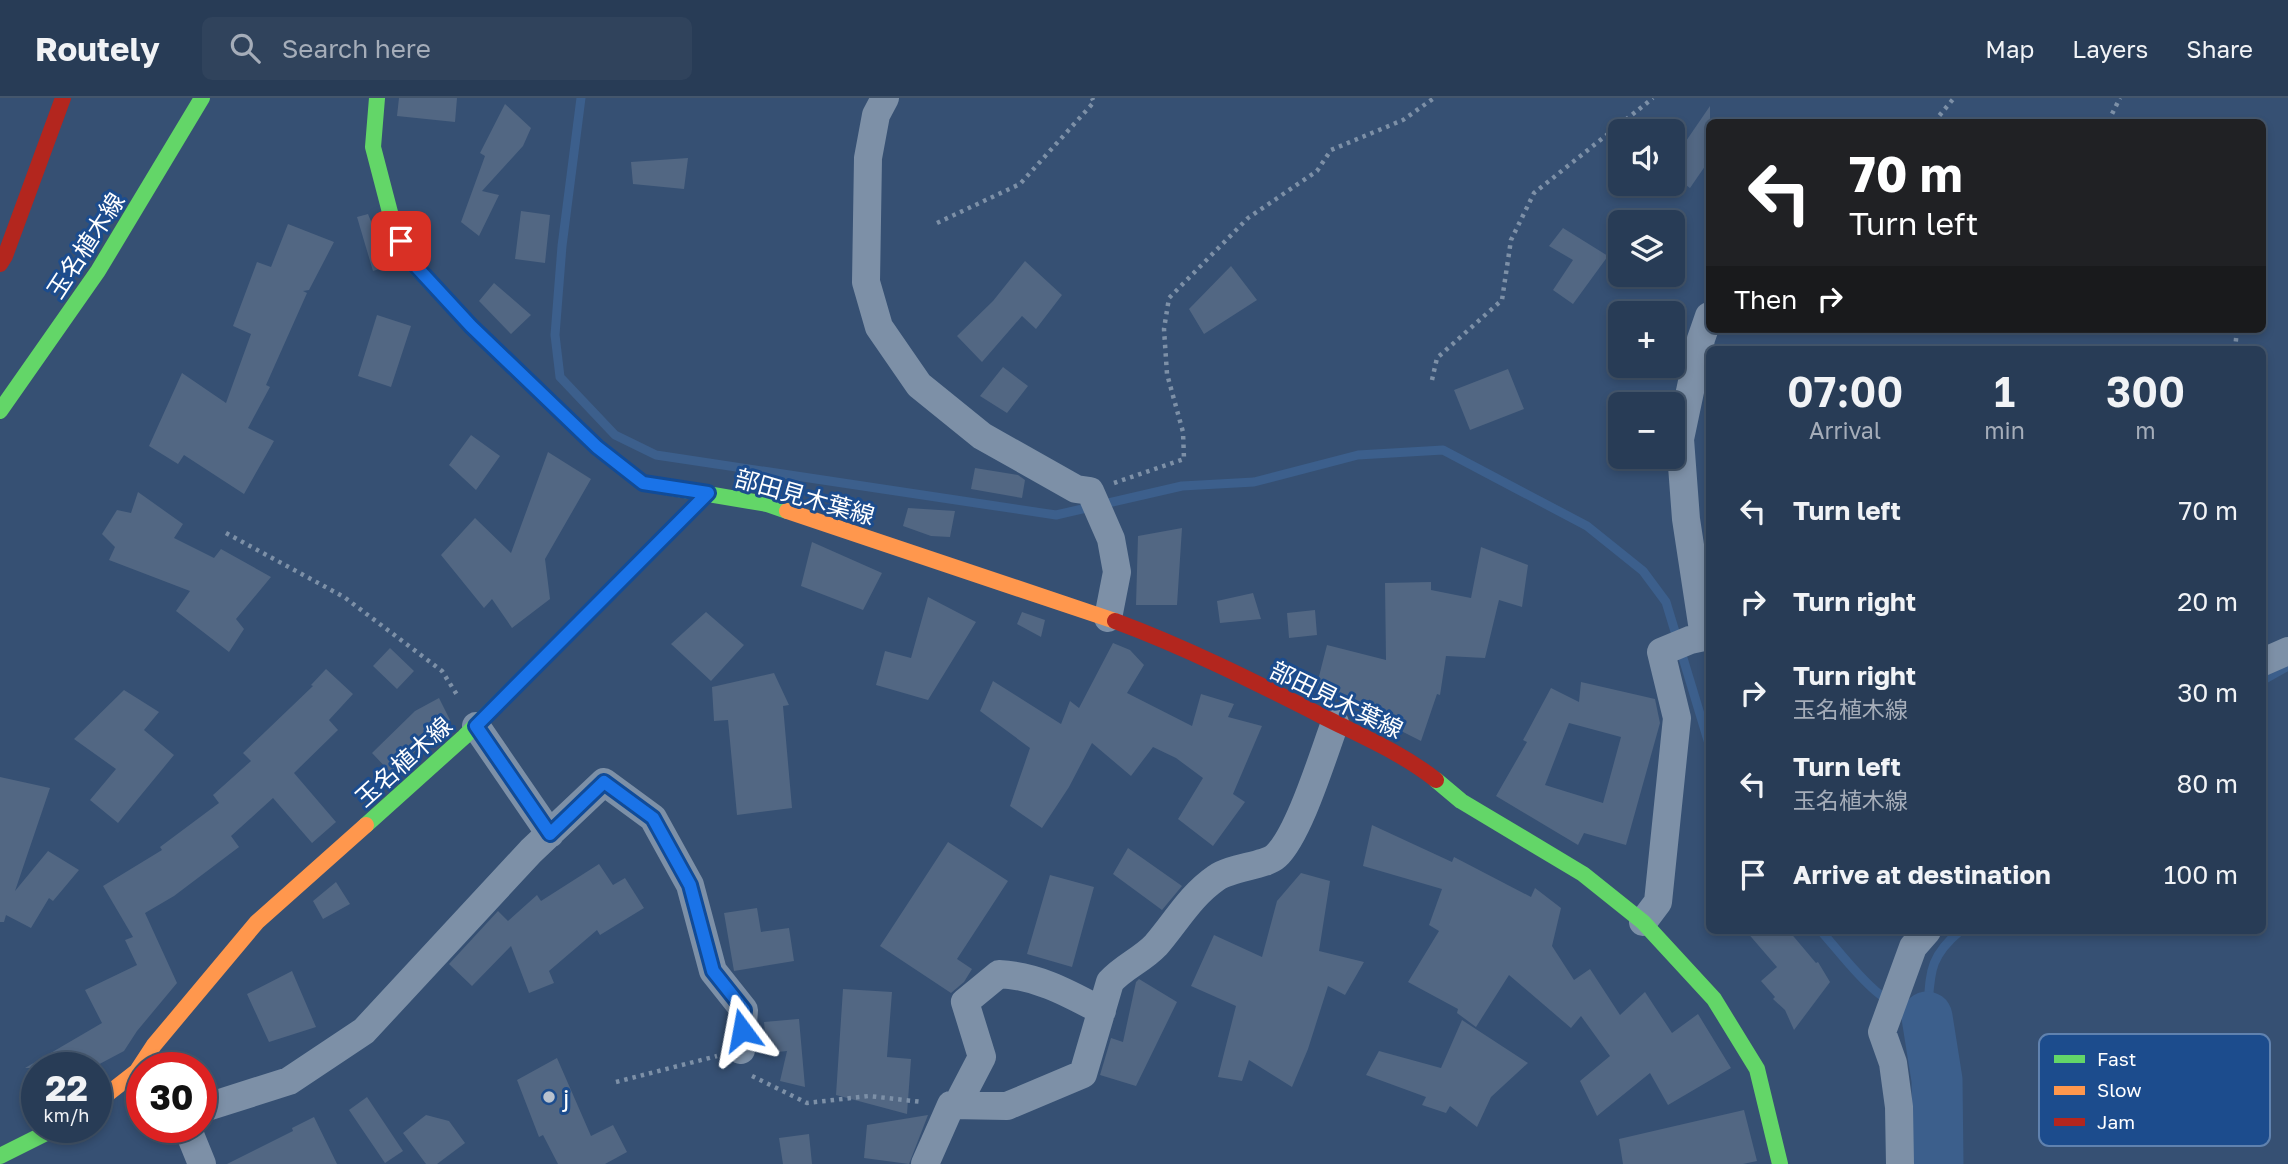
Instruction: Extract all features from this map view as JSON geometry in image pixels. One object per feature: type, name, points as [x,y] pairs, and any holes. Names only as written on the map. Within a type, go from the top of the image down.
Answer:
[{"type":"main road","points":[[0,264],[34,181],[63,98]]},
{"type":"main road","name":"玉名植木線","points":[[0,411],[98,271],[202,98]]},
{"type":"main road","points":[[377,98],[373,147],[392,220],[411,261],[471,326],[597,447],[643,483],[708,493]]},
{"type":"main road","name":"玉名植木線","points":[[162,1052],[257,922],[476,726],[708,493]]},
{"type":"main road","name":"部田見木葉線","points":[[708,493],[767,504],[1143,631],[1415,762],[1461,801],[1583,874],[1643,922],[1714,999],[1757,1069],[1780,1164]]},
{"type":"main road","name":"玉名植木線","points":[[112,1091],[126,1080]]},
{"type":"main road","points":[[0,1156],[26,1143]]},
{"type":"street","points":[[885,98],[876,115],[868,172],[866,282],[879,327],[919,385],[982,436],[1076,489],[1095,503],[1111,539],[1117,572],[1108,618]]},
{"type":"street","points":[[1643,922],[1658,902],[1677,718],[1661,652],[1704,637],[1686,519],[1680,439],[1700,340],[1706,324]]},
{"type":"street","points":[[2266,661],[2288,651]]},
{"type":"street","points":[[954,1105],[1007,1106],[1083,1074],[1110,982],[1119,972],[1141,959],[1156,945],[1184,907],[1218,876],[1276,857],[1294,830],[1335,723]]},
{"type":"street","points":[[476,726],[550,834]]},
{"type":"street","points":[[217,1104],[289,1081],[364,1031],[550,834],[604,782],[653,818],[690,885],[713,971],[744,1010],[741,1051]]},
{"type":"street","points":[[1900,1164],[1899,1107],[1893,1063],[1882,1032],[1913,947],[1924,934]]},
{"type":"street","points":[[925,1164],[954,1105],[982,1057],[965,1002],[999,974],[1054,985],[1102,1011]]},
{"type":"street","points":[[193,1143],[202,1164]]},
{"type":"path","points":[[937,223],[1020,184],[1094,102],[1092,98]]},
{"type":"path","points":[[1095,503],[1184,459],[1183,432],[1167,374],[1164,329],[1169,298],[1248,218],[1317,171],[1331,150],[1403,120],[1434,98]]},
{"type":"path","points":[[1432,380],[1437,358],[1502,300],[1511,240],[1534,193],[1653,98]]},
{"type":"path","points":[[1936,119],[1954,98]]},
{"type":"path","points":[[2110,119],[2120,98]]},
{"type":"path","points":[[226,533],[344,597],[442,671],[476,726]]},
{"type":"path","points":[[616,1082],[741,1051],[747,1074],[807,1103],[869,1096],[954,1105]]},
{"type":"building","points":[[399,98],[457,98],[455,122],[397,116]]},
{"type":"building","points":[[505,104],[531,128],[523,146],[482,191],[499,195],[479,236],[461,222],[485,156],[480,153]]},
{"type":"building","points":[[1710,106],[1710,119],[1706,119],[1706,165],[1690,188],[1685,184],[1685,142]]},
{"type":"building","points":[[688,158],[684,189],[633,184],[631,162]]},
{"type":"building","points":[[521,211],[550,215],[545,263],[515,259]]},
{"type":"building","points":[[368,214],[389,266],[373,271],[357,217]]},
{"type":"building","points":[[288,224],[334,242],[309,290],[303,291],[307,293],[266,385],[270,387],[248,428],[274,441],[244,494],[184,455],[178,464],[149,446],[182,373],[226,403],[251,334],[233,326],[257,262],[271,267]]},
{"type":"building","points":[[1563,228],[1608,256],[1573,304],[1553,290],[1573,260],[1549,246]]},
{"type":"building","points":[[1025,261],[1062,295],[1036,329],[1022,316],[982,362],[957,336],[993,301]]},
{"type":"building","points":[[1231,266],[1257,300],[1204,334],[1189,309]]},
{"type":"building","points":[[494,283],[531,315],[511,334],[479,301]]},
{"type":"building","points":[[377,315],[411,326],[391,387],[358,376]]},
{"type":"building","points":[[1003,367],[1028,386],[1007,413],[980,396]]},
{"type":"building","points":[[1508,369],[1524,409],[1470,430],[1454,390]]},
{"type":"building","points":[[471,435],[500,456],[476,490],[449,465]]},
{"type":"building","points":[[548,452],[591,479],[545,559],[550,599],[512,628],[492,599],[484,608],[441,555],[475,518],[511,553]]},
{"type":"building","points":[[975,468],[1018,475],[1025,480],[1022,498],[971,489]]},
{"type":"building","points":[[138,492],[183,524],[174,538],[214,558],[221,549],[271,577],[236,619],[244,629],[229,652],[176,611],[190,591],[109,560],[115,547],[102,534],[117,510],[131,513]]},
{"type":"building","points":[[908,508],[955,511],[950,537],[931,536],[903,526]]},
{"type":"building","points":[[1182,528],[1177,605],[1136,605],[1138,536]]},
{"type":"building","points":[[812,542],[882,573],[863,610],[801,586]]},
{"type":"building","points":[[1481,547],[1528,565],[1522,607],[1499,600],[1485,658],[1446,656],[1440,695],[1437,694],[1421,741],[1316,688],[1327,645],[1386,660],[1385,583],[1431,582],[1431,590],[1471,598]]},
{"type":"building","points":[[1253,593],[1261,619],[1220,623],[1217,601]]},
{"type":"building","points":[[928,597],[976,622],[928,700],[876,685],[885,651],[911,658]]},
{"type":"building","points":[[1315,610],[1317,635],[1289,638],[1287,613]]},
{"type":"building","points":[[706,612],[744,645],[711,681],[671,644]]},
{"type":"building","points":[[1022,612],[1045,620],[1041,637],[1017,624]]},
{"type":"building","points":[[1113,643],[1130,650],[1144,665],[1127,693],[1192,726],[1201,694],[1234,704],[1228,717],[1262,726],[1233,794],[1245,802],[1213,846],[1178,819],[1203,778],[1176,758],[1153,747],[1131,776],[1092,743],[1069,787],[1042,828],[1010,806],[1030,748],[980,711],[993,681],[1061,724],[1070,701],[1079,708]]},
{"type":"building","points":[[390,648],[414,671],[397,689],[373,666]]},
{"type":"building","points":[[326,669],[353,694],[329,720],[338,730],[294,773],[336,822],[312,843],[273,798],[231,836],[239,847],[174,896],[145,913],[177,983],[124,1051],[112,1057],[112,1052],[52,1052],[102,1023],[85,990],[137,965],[125,940],[133,937],[103,886],[162,850],[160,847],[219,803],[213,795],[251,761],[243,753],[313,686],[311,685]]},
{"type":"building","points":[[774,673],[789,705],[783,706],[792,808],[737,815],[728,720],[714,721],[712,687]]},
{"type":"building","points":[[1581,682],[1655,699],[1660,723],[1626,845],[1584,833],[1578,845],[1496,796],[1527,742],[1523,740],[1551,688],[1579,702]],"holes":[[[1569,723],[1621,737],[1603,803],[1545,785]]]},
{"type":"building","points":[[124,690],[159,712],[144,730],[174,755],[118,823],[90,800],[116,769],[74,739]]},
{"type":"building","points":[[439,698],[450,720],[391,773],[372,753],[415,711]]},
{"type":"building","points":[[0,777],[50,788],[15,891],[48,851],[79,870],[53,901],[49,898],[31,928],[6,915],[4,922],[0,922]]},
{"type":"building","points":[[1372,825],[1452,862],[1454,857],[1531,897],[1535,888],[1561,908],[1552,946],[1574,980],[1590,969],[1620,1015],[1645,992],[1672,1033],[1698,1014],[1731,1068],[1668,1105],[1650,1073],[1597,1116],[1580,1081],[1610,1056],[1581,1016],[1571,1028],[1509,975],[1476,1027],[1457,1013],[1458,1009],[1408,982],[1439,931],[1429,925],[1442,889],[1363,866]]},
{"type":"building","points":[[948,842],[1008,881],[957,959],[972,969],[964,982],[951,993],[880,946]]},
{"type":"building","points":[[1128,848],[1182,886],[1162,910],[1113,874]]},
{"type":"building","points":[[599,864],[613,885],[625,878],[644,908],[600,935],[597,930],[549,971],[554,983],[529,993],[511,946],[472,986],[449,964],[498,911],[508,921],[537,895],[541,901]]},
{"type":"building","points":[[1301,873],[1330,881],[1319,951],[1364,962],[1345,995],[1328,986],[1308,1049],[1292,1087],[1249,1060],[1242,1081],[1218,1077],[1236,1006],[1191,986],[1214,935],[1262,957],[1277,901]]},
{"type":"building","points":[[1050,875],[1094,887],[1072,967],[1027,954]]},
{"type":"building","points":[[336,882],[350,904],[323,919],[313,901]]},
{"type":"building","points":[[757,908],[761,932],[789,928],[794,961],[734,971],[724,913]]},
{"type":"building","points":[[1749,934],[1792,934],[1816,963],[1818,962],[1830,982],[1794,1030],[1785,1010],[1773,999],[1775,997],[1761,981],[1777,967]]},
{"type":"building","points":[[292,971],[316,1027],[269,1042],[247,994]]},
{"type":"building","points":[[1139,979],[1177,1002],[1136,1086],[1100,1075],[1111,1038],[1123,1042],[1136,982]]},
{"type":"building","points":[[843,989],[892,992],[887,1057],[911,1059],[907,1114],[836,1095]]},
{"type":"building","points":[[799,1019],[805,1087],[780,1081],[787,1051],[767,1053],[764,1022]]},
{"type":"building","points":[[1462,1020],[1528,1063],[1491,1097],[1477,1127],[1450,1106],[1446,1113],[1422,1105],[1426,1097],[1366,1075],[1379,1051],[1441,1068]]},
{"type":"building","points":[[557,1058],[591,1136],[613,1125],[627,1152],[605,1164],[558,1164],[543,1135],[539,1137],[517,1080]]},
{"type":"building","points":[[367,1097],[403,1151],[385,1163],[349,1110]]},
{"type":"building","points":[[1744,1110],[1757,1161],[1743,1164],[1623,1164],[1619,1139]]},
{"type":"building","points":[[426,1115],[449,1121],[465,1143],[437,1164],[426,1164],[403,1133]]},
{"type":"building","points":[[928,1115],[909,1164],[864,1158],[867,1125]]},
{"type":"building","points":[[314,1117],[337,1164],[227,1164],[293,1131],[292,1128]]},
{"type":"building","points":[[809,1134],[812,1164],[783,1164],[779,1138]]},
{"type":"waterway","points":[[581,98],[562,246],[555,335],[560,377],[615,435],[656,455],[1056,515],[1182,486],[1254,482],[1358,455],[1443,450],[1587,526],[1643,571],[1666,602],[1706,734]]},
{"type":"waterway","points":[[2266,678],[2288,666]]},
{"type":"waterway","points":[[1824,934],[1855,971],[1881,995],[1895,1005],[1927,1017],[1932,970],[1941,951],[1957,934]]},
{"type":"waterway","points":[[1927,1017],[1937,1080],[1938,1164]]},
{"type":"traffic: fast","points":[[0,411],[98,271],[202,98]]},
{"type":"traffic: fast","points":[[377,98],[373,147],[392,220],[411,262],[471,326],[597,447],[643,483],[767,504],[787,511]]},
{"type":"traffic: fast","points":[[366,825],[464,737],[708,493]]},
{"type":"traffic: fast","points":[[1436,780],[1461,801],[1583,874],[1643,922],[1714,999],[1757,1069],[1780,1164]]},
{"type":"traffic: fast","points":[[0,1156],[26,1143]]},
{"type":"traffic: slow","points":[[787,511],[1115,621]]},
{"type":"traffic: slow","points":[[112,1091],[137,1071],[154,1045],[257,922],[366,825]]},
{"type":"traffic: jam","points":[[0,264],[63,98]]},
{"type":"traffic: jam","points":[[1115,621],[1193,653],[1270,690],[1394,752],[1436,780]]},
{"type":"place","name":"j","points":[[549,1097]]},
{"type":"route","points":[[401,241],[411,261],[471,326],[597,447],[643,483],[708,493],[476,726],[550,834],[604,782],[653,818],[690,885],[713,971],[744,1010],[742,1030]]}]
